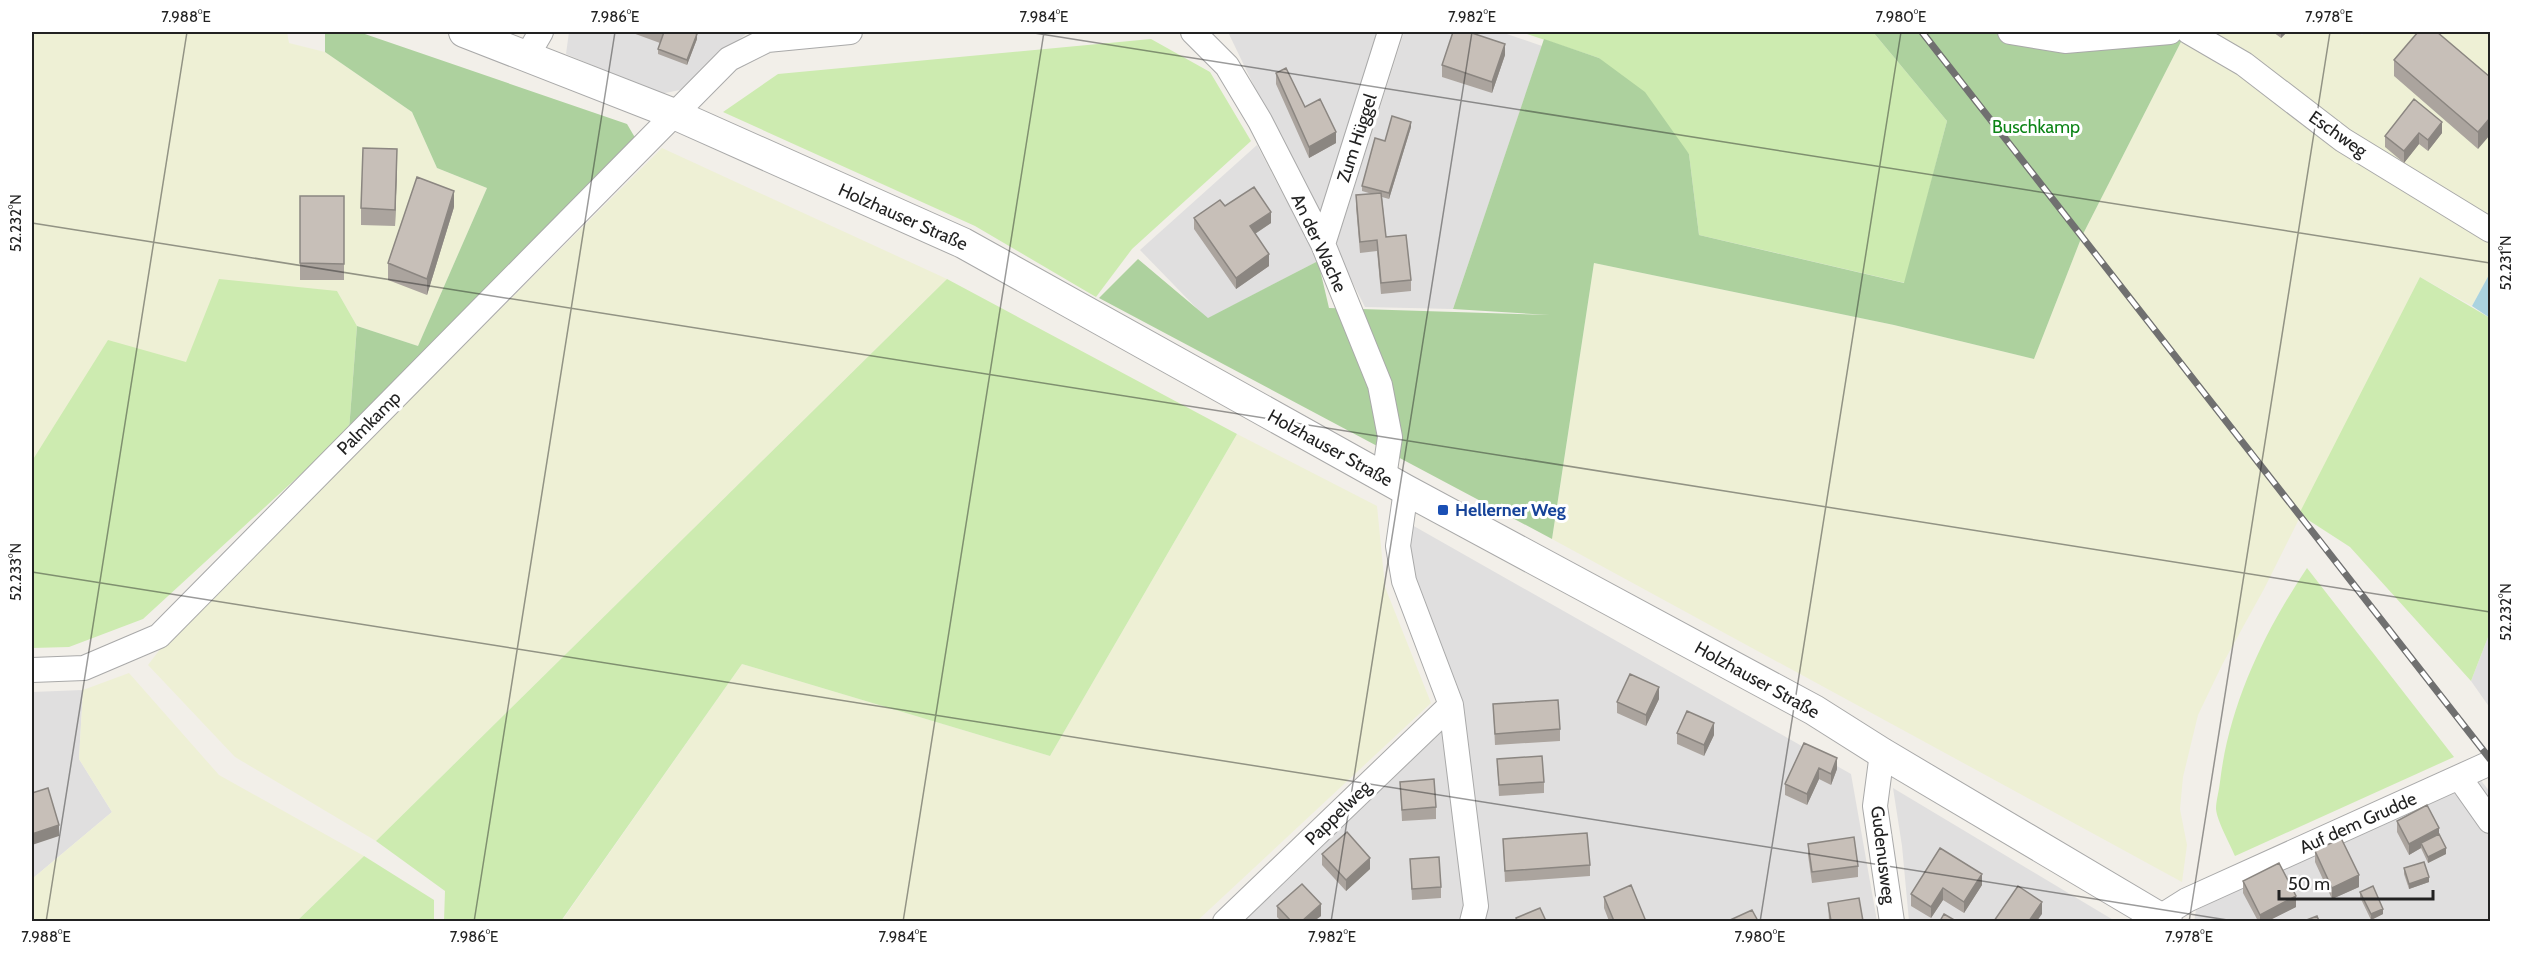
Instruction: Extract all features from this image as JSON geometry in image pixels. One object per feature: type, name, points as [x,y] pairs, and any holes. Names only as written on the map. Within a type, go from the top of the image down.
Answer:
[{"type":"street","name":"Holzhauser Straße","points":[[464,32],[534,44],[674,114],[963,243],[1395,483],[1814,710],[1882,753],[2164,919]]},
{"type":"street","points":[[674,114],[729,59],[766,40],[850,32]]},
{"type":"street","name":"An der Wache","points":[[1193,32],[1227,66],[1260,121],[1323,244],[1380,385],[1390,437],[1395,483]]},
{"type":"street","name":"Zum Hüggel","points":[[1323,244],[1390,32]]},
{"type":"street","points":[[2010,32],[2065,41],[2170,32]]},
{"type":"street","name":"Eschweg","points":[[2189,32],[2244,63],[2343,140],[2490,230]]},
{"type":"street","name":"Palmkamp","points":[[32,670],[84,668],[159,636],[674,114]]},
{"type":"street","points":[[1395,483],[1398,546],[1404,581],[1451,705],[1476,916]]},
{"type":"street","name":"Pappelweg","points":[[1225,921],[1451,705]]},
{"type":"street","name":"Gudenusweg","points":[[1882,753],[1875,806],[1892,921]]},
{"type":"street","name":"Auf dem Grudde","points":[[2164,919],[2187,900],[2490,763]]},
{"type":"street","points":[[2458,777],[2490,821]]},
{"type":"shaded area","points":[[569,32],[748,32],[680,90],[660,94],[566,54]]},
{"type":"shaded area","points":[[1228,32],[1383,32],[1325,213],[1316,215]]},
{"type":"shaded area","points":[[1404,32],[1501,32],[1542,46],[1453,309],[1365,307],[1335,248]]},
{"type":"shaded area","points":[[1257,145],[1318,261],[1207,319],[1140,250]]},
{"type":"shaded area","points":[[1412,525],[1851,774],[1877,921],[1235,922],[1458,707],[1408,578]]},
{"type":"shaded area","points":[[2490,632],[2490,708],[2471,681]]},
{"type":"shaded area","points":[[83,690],[79,759],[112,812],[32,879],[32,692]]},
{"type":"shaded area","points":[[2476,774],[2490,792],[2490,921],[2194,922],[2196,910]]},
{"type":"shaded area","points":[[1893,788],[2115,921],[1909,921],[1902,846]]},
{"type":"green space","points":[[32,32],[287,32],[289,43],[325,52],[412,112],[437,168],[487,188],[418,346],[357,326],[337,291],[186,362],[32,461]]},
{"type":"green space","points":[[325,32],[359,32],[627,124],[637,141],[349,430],[357,326],[418,346],[487,188],[437,168],[412,112],[325,52]]},
{"type":"green space","points":[[1521,32],[1873,32],[1947,121],[1905,283],[1699,235],[1689,154],[1599,58]]},
{"type":"green space","name":"Buschkamp","points":[[1873,32],[2186,32],[2082,236],[2034,359],[1894,325],[1594,263],[1552,539],[1099,298],[1138,259],[1208,318],[1318,261],[1329,308],[1550,315],[1453,309],[1544,39],[1599,58],[1645,92],[1689,154],[1699,235],[1904,283],[1947,121]]},
{"type":"green space","points":[[2186,32],[2490,230],[2490,273],[2472,306],[2420,277],[2264,589],[2222,665],[2198,715],[2183,777],[2180,809],[2187,845],[2182,882],[1552,539],[1594,263],[1894,325],[2034,359],[2082,236]]},
{"type":"green space","points":[[2217,32],[2358,32],[2362,35],[2365,32],[2490,32],[2490,219],[2348,133]]},
{"type":"green space","points":[[1151,39],[1210,72],[1251,141],[1132,249],[1096,297],[975,226],[723,112],[778,74]]},
{"type":"green space","points":[[662,148],[947,279],[376,841],[235,757],[148,665],[164,644]]},
{"type":"green space","points":[[2420,277],[2490,318],[2490,632],[2471,681],[2350,547],[2299,514]]},
{"type":"green space","points":[[219,279],[337,291],[357,326],[349,430],[143,619],[69,647],[32,648],[32,461],[108,340],[186,362]]},
{"type":"green space","points":[[947,279],[1237,434],[1050,756],[742,664],[561,921],[444,921],[445,891],[376,841]]},
{"type":"green space","points":[[1237,434],[1377,506],[1385,587],[1431,703],[1197,921],[561,922],[742,664],[1050,756]]},
{"type":"green space","points":[[2307,568],[2454,757],[2235,856],[2216,809],[2231,725],[2240,697],[2263,644],[2291,592]]},
{"type":"green space","points":[[129,673],[219,775],[364,856],[297,921],[32,922],[32,879],[112,812],[79,759],[83,690]]},
{"type":"green space","points":[[364,856],[434,900],[434,921],[297,921]]},
{"type":"water","points":[[2490,273],[2490,318],[2472,306]]},
{"type":"building","points":[[664,32],[697,34],[687,60],[658,49]]},
{"type":"building","points":[[1453,32],[1469,32],[1505,44],[1492,82],[1442,65]]},
{"type":"building","points":[[2418,32],[2437,32],[2490,77],[2490,118],[2478,132],[2394,60]]},
{"type":"building","points":[[1286,68],[1305,107],[1320,99],[1336,132],[1309,147],[1276,73]]},
{"type":"building","points":[[2414,99],[2442,122],[2428,140],[2419,133],[2404,151],[2385,136]]},
{"type":"building","points":[[1392,116],[1411,122],[1389,193],[1362,186],[1375,138],[1385,141]]},
{"type":"building","points":[[363,148],[397,149],[395,210],[361,208]]},
{"type":"building","points":[[417,177],[454,191],[427,279],[388,263]]},
{"type":"building","points":[[1254,187],[1271,212],[1250,226],[1269,254],[1236,278],[1194,218],[1220,200],[1225,206]]},
{"type":"building","points":[[1381,193],[1386,237],[1406,235],[1411,280],[1381,283],[1377,240],[1360,242],[1356,195]]},
{"type":"building","points":[[300,196],[344,196],[344,264],[300,263]]},
{"type":"building","points":[[1630,674],[1659,687],[1646,715],[1617,702]]},
{"type":"building","points":[[1558,700],[1560,729],[1495,734],[1493,704]]},
{"type":"building","points":[[1687,711],[1714,723],[1704,745],[1677,733]]},
{"type":"building","points":[[1804,743],[1837,758],[1831,774],[1819,768],[1807,794],[1785,784]]},
{"type":"building","points":[[1542,756],[1544,782],[1499,785],[1497,759]]},
{"type":"building","points":[[1434,779],[1436,807],[1402,810],[1400,782]]},
{"type":"building","points":[[48,788],[59,825],[32,834],[32,793]]},
{"type":"building","points":[[2427,805],[2439,828],[2409,844],[2397,821]]},
{"type":"building","points":[[1347,832],[1370,858],[1346,880],[1322,854]]},
{"type":"building","points":[[1587,833],[1590,865],[1505,871],[1503,839]]},
{"type":"building","points":[[2439,834],[2446,848],[2428,857],[2421,843]]},
{"type":"building","points":[[1854,837],[1858,866],[1812,872],[1808,844]]},
{"type":"building","points":[[2341,838],[2359,875],[2332,888],[2315,851]]},
{"type":"building","points":[[1940,848],[1982,874],[1964,902],[1943,888],[1931,907],[1911,894]]},
{"type":"building","points":[[1439,857],[1441,887],[1412,889],[1410,859]]},
{"type":"building","points":[[2424,862],[2429,877],[2409,884],[2404,868]]},
{"type":"building","points":[[2279,863],[2296,896],[2260,915],[2243,881]]},
{"type":"building","points":[[1302,884],[1321,904],[1302,921],[1291,921],[1277,906]]},
{"type":"building","points":[[1631,885],[1645,919],[1614,921],[1604,897]]},
{"type":"building","points":[[2018,886],[2042,902],[2029,921],[1994,921]]},
{"type":"building","points":[[2373,886],[2383,909],[2371,914],[2360,892]]},
{"type":"building","points":[[1859,898],[1863,921],[1831,921],[1828,903]]},
{"type":"building","points":[[1540,908],[1546,921],[1517,921],[1516,918]]},
{"type":"building","points":[[1752,910],[1758,921],[1728,921]]},
{"type":"building","points":[[1944,914],[1956,921],[1940,921]]},
{"type":"building","points":[[2317,916],[2319,921],[2304,921]]},
{"type":"railway","points":[[1922,32],[2490,759]]},
{"type":"place","name":"Hellerner Weg","points":[[1443,510]]}]
